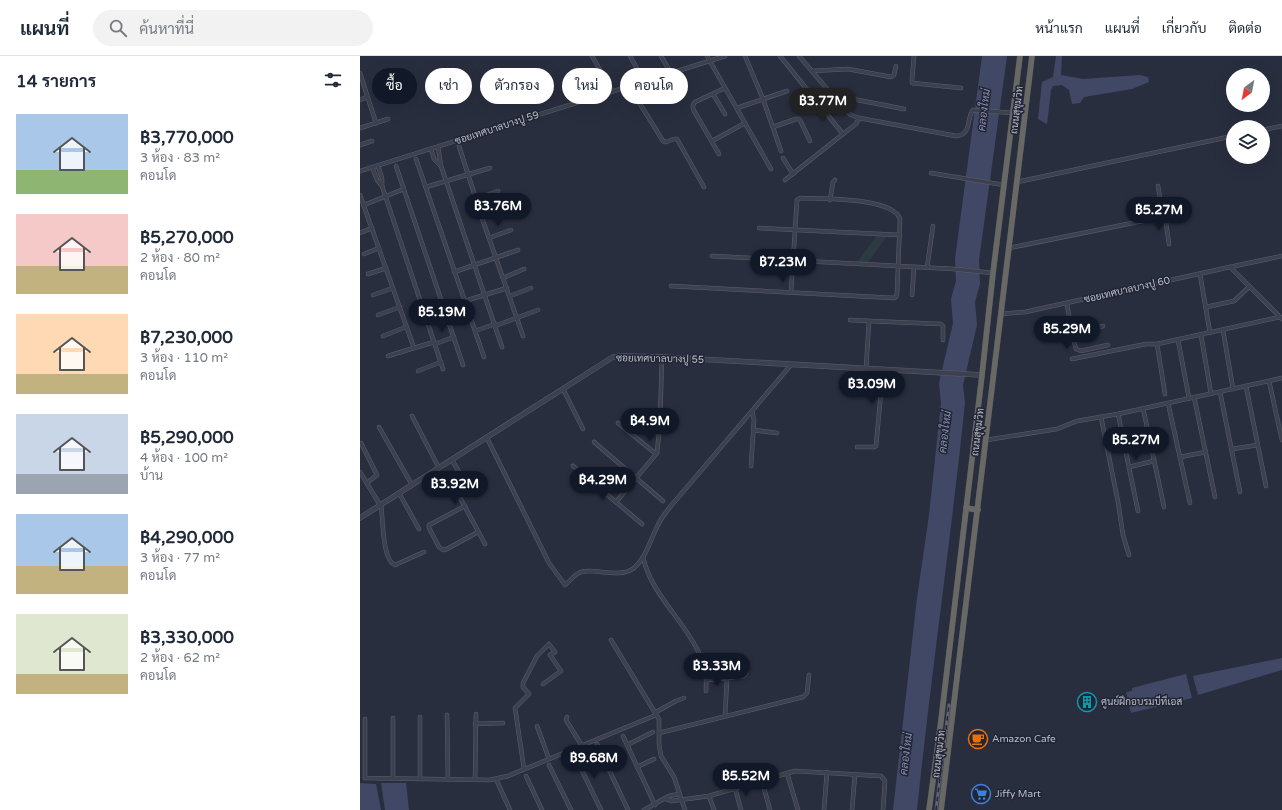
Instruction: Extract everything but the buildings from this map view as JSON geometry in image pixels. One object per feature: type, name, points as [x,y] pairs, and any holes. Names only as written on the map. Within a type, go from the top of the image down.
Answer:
[{"type":"highway","name":"ถนนสุขุมวิท","points":[[929,810],[982,375],[992,273],[1020,56]]},
{"type":"highway","name":"ถนนสุขุมวิท","points":[[941,810],[1032,56]]},
{"type":"highway","points":[[966,508],[978,510]]},
{"type":"street","points":[[592,56],[599,68]]},
{"type":"street","points":[[630,56],[637,68]]},
{"type":"street","points":[[661,56],[668,68]]},
{"type":"street","points":[[707,56],[771,169]]},
{"type":"street","name":"ซอยเทศบาลบางปู 59","points":[[687,68],[725,56]]},
{"type":"street","points":[[745,56],[763,99],[781,151]]},
{"type":"street","points":[[780,56],[843,134]]},
{"type":"street","points":[[799,56],[848,113],[859,118],[960,136],[965,132],[971,112],[974,109],[1013,113]]},
{"type":"street","points":[[914,56],[912,83],[961,88]]},
{"type":"street","points":[[812,71],[848,69],[891,76],[894,75],[896,66]]},
{"type":"street","points":[[360,73],[376,123]]},
{"type":"street","points":[[719,154],[692,107],[694,104],[725,88]]},
{"type":"street","name":"ซอยเทศบาลบางปู 59","points":[[612,91],[620,89]]},
{"type":"street","points":[[736,108],[787,92]]},
{"type":"street","points":[[713,94],[725,114]]},
{"type":"street","points":[[832,95],[904,109]]},
{"type":"street","points":[[360,100],[367,98]]},
{"type":"street","name":"ซอยเทศบาลบางปู 59","points":[[360,171],[572,104]]},
{"type":"street","points":[[640,104],[664,141],[666,142],[674,138],[677,139],[704,187]]},
{"type":"street","points":[[785,180],[856,124],[859,118]]},
{"type":"street","points":[[360,128],[388,119]]},
{"type":"street","points":[[773,126],[799,119],[810,141]]},
{"type":"street","points":[[712,141],[745,123]]},
{"type":"street","points":[[1270,129],[1282,126]]},
{"type":"street","points":[[1017,182],[1226,137]]},
{"type":"street","points":[[360,145],[372,141]]},
{"type":"street","points":[[459,146],[523,336]]},
{"type":"street","points":[[438,147],[441,166],[446,182],[502,347]]},
{"type":"street","points":[[431,149],[434,159],[441,166]]},
{"type":"street","points":[[783,158],[793,174]]},
{"type":"street","points":[[416,159],[484,357]]},
{"type":"street","points":[[378,166],[385,196],[443,369]]},
{"type":"street","points":[[396,166],[463,365]]},
{"type":"street","points":[[372,167],[377,180],[382,186]]},
{"type":"street","points":[[426,188],[490,168]]},
{"type":"street","points":[[932,173],[1004,185]]},
{"type":"street","points":[[830,200],[833,182],[835,180]]},
{"type":"street","points":[[1158,186],[1169,244]]},
{"type":"street","points":[[360,210],[385,196],[404,189]]},
{"type":"street","points":[[476,199],[498,191]]},
{"type":"street","points":[[360,195],[414,348]]},
{"type":"street","points":[[671,286],[894,298],[896,297],[897,293],[900,236],[898,213],[868,202],[800,198],[797,200],[791,292]]},
{"type":"street","points":[[482,218],[504,210]]},
{"type":"street","points":[[1009,248],[1177,214]]},
{"type":"street","points":[[927,268],[934,226]]},
{"type":"street","points":[[360,233],[372,228]]},
{"type":"street","points":[[759,228],[900,236]]},
{"type":"street","points":[[489,238],[511,230]]},
{"type":"street","points":[[364,254],[379,248]]},
{"type":"street","points":[[454,272],[518,250]]},
{"type":"street","points":[[712,256],[954,269],[992,273]]},
{"type":"street","name":"ซอยเทศบาลบางปู 60","points":[[1001,314],[1025,312],[1067,304],[1282,256]]},
{"type":"street","points":[[912,295],[914,267]]},
{"type":"street","points":[[1230,267],[1281,318]]},
{"type":"street","points":[[368,274],[386,268]]},
{"type":"street","points":[[503,278],[524,269]]},
{"type":"street","points":[[1200,274],[1210,333]]},
{"type":"street","points":[[1206,307],[1234,300],[1249,287]]},
{"type":"street","points":[[372,295],[393,288]]},
{"type":"street","points":[[465,301],[507,288]]},
{"type":"street","points":[[510,296],[531,288]]},
{"type":"street","points":[[1067,304],[1075,347],[1079,351],[1108,345]]},
{"type":"street","points":[[378,315],[400,307]]},
{"type":"street","points":[[475,331],[538,310]]},
{"type":"street","points":[[1072,359],[1146,344],[1157,344],[1178,340],[1281,318]]},
{"type":"street","points":[[850,320],[940,324],[943,326],[943,340]]},
{"type":"street","points":[[866,369],[869,321]]},
{"type":"street","points":[[1072,334],[1103,326]]},
{"type":"street","points":[[384,336],[406,327]]},
{"type":"street","points":[[1223,330],[1233,389]]},
{"type":"street","points":[[1201,335],[1211,394]]},
{"type":"street","points":[[388,356],[454,338]]},
{"type":"street","points":[[1178,340],[1206,452],[1215,497]]},
{"type":"street","points":[[1157,344],[1165,394]]},
{"type":"street","name":"ซอยเทศบาลบางปู 55","points":[[360,518],[612,357],[662,357],[982,375]]},
{"type":"street","points":[[616,502],[656,454],[660,422],[662,357]]},
{"type":"street","points":[[418,371],[441,362]]},
{"type":"street","points":[[487,438],[549,563],[565,585],[583,571],[606,573],[629,571],[638,564],[643,557],[664,515],[791,365]]},
{"type":"street","points":[[857,447],[876,446],[883,370]]},
{"type":"street","points":[[986,440],[1058,429],[1070,423],[1282,378]]},
{"type":"street","points":[[1269,381],[1282,440]]},
{"type":"street","points":[[1246,386],[1266,486]]},
{"type":"street","points":[[563,389],[583,429]]},
{"type":"street","points":[[1220,392],[1240,492]]},
{"type":"street","points":[[1168,403],[1190,503]]},
{"type":"street","points":[[1143,408],[1164,507]]},
{"type":"street","points":[[750,466],[753,430],[752,411]]},
{"type":"street","points":[[1118,414],[1138,511]]},
{"type":"street","points":[[412,416],[439,468]]},
{"type":"street","points":[[1101,417],[1124,539],[1129,555]]},
{"type":"street","points":[[618,423],[656,454]]},
{"type":"street","points":[[380,427],[412,485]]},
{"type":"street","points":[[753,430],[777,433]]},
{"type":"street","points":[[594,442],[663,501]]},
{"type":"street","points":[[361,443],[377,475],[366,483]]},
{"type":"street","points":[[1232,449],[1258,445]]},
{"type":"street","points":[[1180,457],[1206,452]]},
{"type":"street","points":[[452,460],[466,484],[458,494],[485,544]]},
{"type":"street","points":[[1129,467],[1154,461]]},
{"type":"street","points":[[573,466],[642,524]]},
{"type":"street","points":[[360,472],[381,505],[386,553],[392,564],[395,565],[424,552]]},
{"type":"street","points":[[399,493],[419,529]]},
{"type":"street","points":[[464,506],[429,525],[429,528],[439,547],[445,550],[478,532]]},
{"type":"street","points":[[643,557],[646,571],[653,584],[699,654],[707,680],[706,691]]},
{"type":"street","points":[[611,640],[657,714],[661,732],[661,756],[674,777],[685,810]]},
{"type":"street","points":[[524,769],[515,708],[529,694],[523,687],[523,683],[537,656],[549,644],[555,652],[550,655],[561,671],[543,684]]},
{"type":"street","points":[[707,680],[726,679],[745,675],[747,666]]},
{"type":"street","points":[[661,732],[804,697],[807,693],[809,675]]},
{"type":"street","points":[[725,716],[726,679]]},
{"type":"street","points":[[365,719],[365,778],[496,779],[654,716],[676,701],[684,698]]},
{"type":"street","points":[[475,780],[476,714]]},
{"type":"street","points":[[447,715],[448,779]]},
{"type":"street","points":[[420,717],[420,779]]},
{"type":"street","points":[[567,717],[566,720],[582,746]]},
{"type":"street","points":[[392,718],[393,778]]},
{"type":"street","points":[[476,724],[503,723]]},
{"type":"street","points":[[537,726],[549,759]]},
{"type":"street","points":[[627,745],[653,732]]},
{"type":"street","points":[[622,736],[655,805]]},
{"type":"street","points":[[597,744],[628,810]]},
{"type":"street","points":[[574,754],[601,810]]},
{"type":"street","points":[[637,767],[654,759]]},
{"type":"street","points":[[549,765],[571,810]]},
{"type":"street","points":[[666,799],[672,801],[709,796],[800,770],[878,775],[885,781],[883,810]]},
{"type":"street","points":[[824,810],[827,772]]},
{"type":"street","points":[[787,773],[798,810]]},
{"type":"street","points":[[852,810],[854,774]]},
{"type":"street","points":[[526,776],[542,810]]},
{"type":"street","points":[[496,779],[510,810]]},
{"type":"street","points":[[762,781],[770,810]]},
{"type":"street","points":[[735,788],[741,810]]},
{"type":"street","points":[[644,810],[670,796],[679,794]]},
{"type":"street","points":[[709,796],[714,810]]},
{"type":"shaded area","points":[[877,235],[887,236],[866,265],[856,264]]},
{"type":"water","name":"คลองใหม่","points":[[982,56],[1007,56],[979,260],[980,284],[975,302],[977,325],[963,385],[965,403],[917,810],[893,810],[917,598],[929,515],[941,403],[939,383],[953,323],[951,299],[956,281],[955,259]]},
{"type":"water","points":[[1056,56],[1062,56],[1061,75],[1083,79],[1140,75],[1148,77],[1149,82],[1132,89],[1084,97],[1080,103],[1072,104],[1069,90],[1062,85],[1053,86],[1051,90],[1047,124],[1038,119],[1042,82],[1053,77]]},
{"type":"water","points":[[1282,658],[1282,670],[1198,695],[1193,676]]},
{"type":"water","points":[[1186,674],[1192,698],[1131,713],[1126,692],[1132,691],[1132,688]]},
{"type":"water","points":[[360,783],[376,784],[381,810],[360,810]]},
{"type":"water","points":[[381,783],[406,783],[409,810],[385,810]]},
{"type":"railway","points":[[936,810],[949,705]]},
{"type":"place","name":"ศูนย์ฝึกอบรมบีทีเอส","points":[[1087,702]]},
{"type":"place","name":"Amazon Cafe","points":[[978,739]]},
{"type":"place","name":"Jiffy Mart","points":[[981,794]]}]
